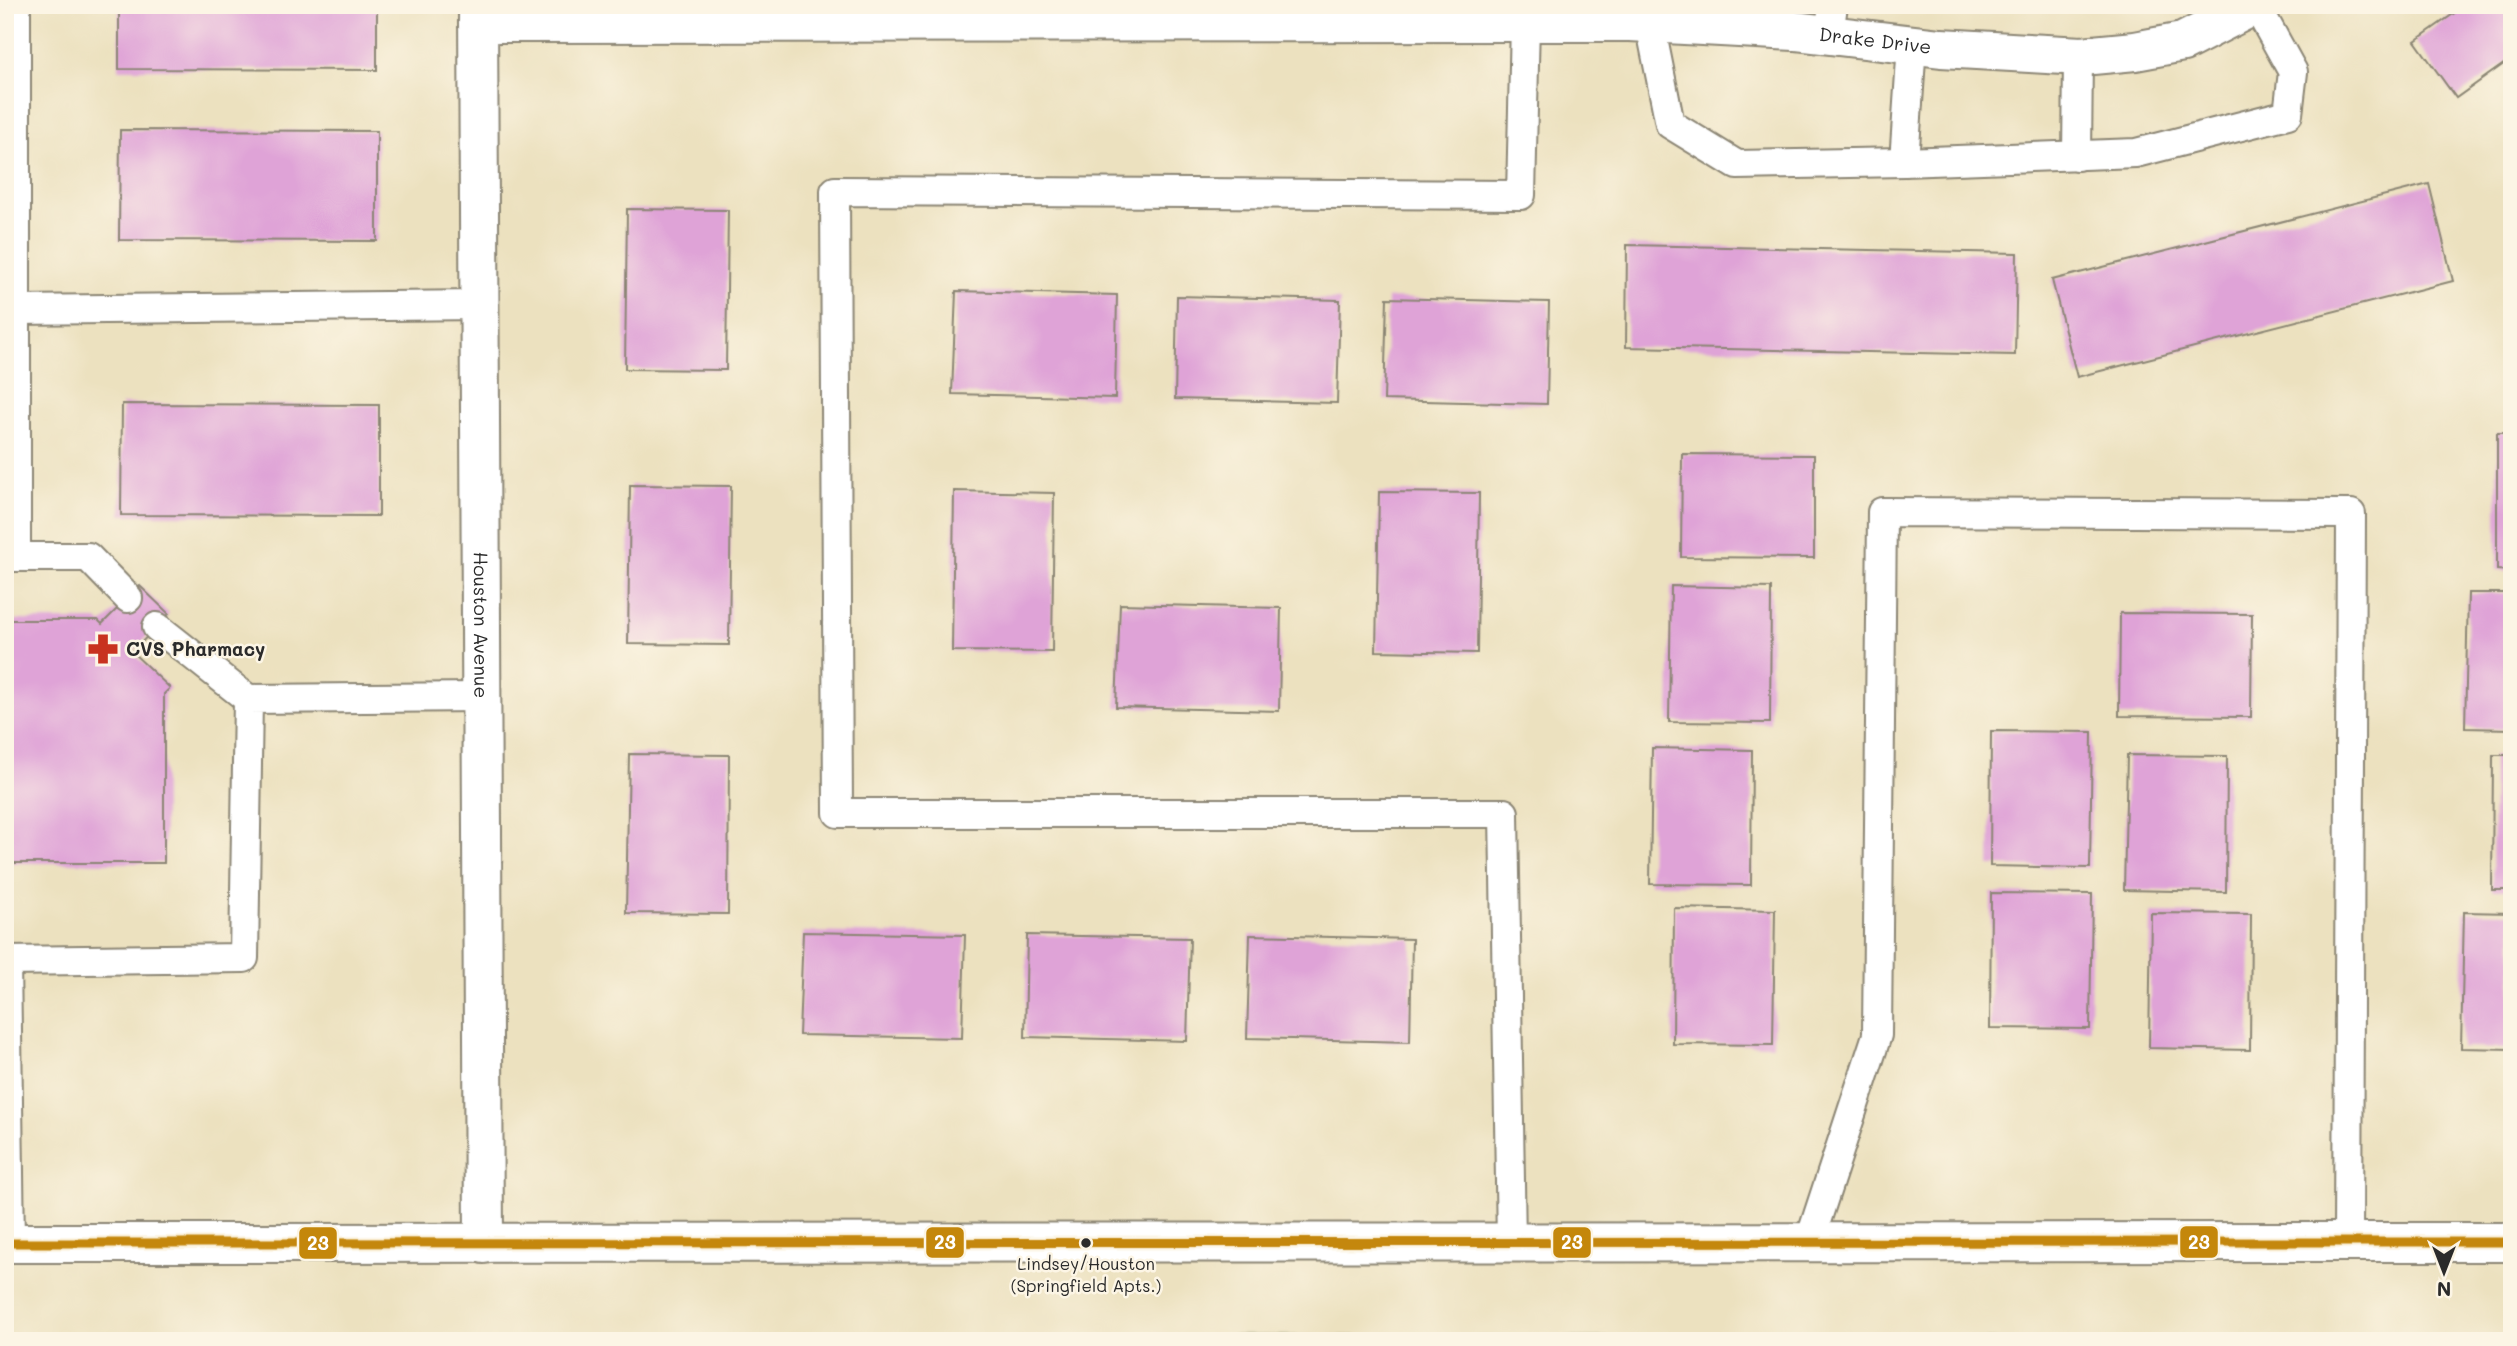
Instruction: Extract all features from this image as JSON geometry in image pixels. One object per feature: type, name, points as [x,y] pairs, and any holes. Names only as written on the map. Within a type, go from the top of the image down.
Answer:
[{"type":"street","name":"Drake Drive","points":[[478,14],[1379,15],[1525,22],[1636,17],[1704,25],[1831,20],[1912,44],[2018,54],[2078,56],[2135,51],[2183,42],[2255,5]]},
{"type":"street","name":"Houston Avenue","points":[[478,14],[484,1244]]},
{"type":"street","points":[[8,1243],[2512,1242]]},
{"type":"lane","points":[[16,5],[16,310],[11,557],[88,557],[128,598]]},
{"type":"lane","points":[[1636,17],[1670,124],[1737,165],[1904,162],[2136,153],[2288,114],[2292,72],[2255,5]]},
{"type":"lane","points":[[1511,1243],[1504,813],[838,813],[835,191],[1521,195],[1525,22]]},
{"type":"lane","points":[[1904,162],[1912,44]]},
{"type":"lane","points":[[2077,156],[2078,56]]},
{"type":"lane","points":[[16,310],[480,306]]},
{"type":"lane","points":[[1809,1243],[1877,1035],[1882,512],[2351,514],[2348,1242]]},
{"type":"lane","points":[[157,627],[248,699],[482,697]]},
{"type":"lane","points":[[8,1243],[6,961],[244,958],[248,699]]},
{"type":"green space","points":[[1212,1336],[2024,1341],[1207,1341]]},
{"type":"building","points":[[119,5],[377,5],[377,70],[119,69]]},
{"type":"building","points":[[2466,5],[2512,5],[2512,58],[2456,98],[2415,41]]},
{"type":"building","points":[[120,130],[377,131],[377,241],[119,240]]},
{"type":"building","points":[[2429,184],[2453,281],[2077,377],[2052,280]]},
{"type":"building","points":[[627,209],[728,210],[726,370],[625,369]]},
{"type":"building","points":[[1627,245],[2017,253],[2015,355],[1626,347]]},
{"type":"building","points":[[956,291],[1117,295],[1115,398],[952,394]]},
{"type":"building","points":[[1177,296],[1340,300],[1337,403],[1175,399]]},
{"type":"building","points":[[1387,298],[1549,302],[1547,404],[1384,400]]},
{"type":"building","points":[[122,404],[379,405],[379,516],[121,515]]},
{"type":"building","points":[[2497,433],[2512,433],[2512,571],[2497,570]]},
{"type":"building","points":[[1682,454],[1814,455],[1814,558],[1681,557]]},
{"type":"building","points":[[630,485],[731,486],[729,645],[628,644]]},
{"type":"building","points":[[954,491],[1054,493],[1052,652],[952,651]]},
{"type":"building","points":[[1379,492],[1479,493],[1477,653],[1376,651]]},
{"type":"building","name":"CVS Pharmacy","points":[[140,586],[169,614],[132,652],[170,688],[164,694],[164,863],[5,863],[5,620],[98,620],[102,624]]},
{"type":"building","points":[[1671,586],[1771,588],[1770,723],[1669,722]]},
{"type":"building","points":[[2468,593],[2512,593],[2512,729],[2465,728]]},
{"type":"building","points":[[1120,604],[1281,608],[1279,711],[1116,707]]},
{"type":"building","points":[[2120,613],[2252,614],[2251,717],[2119,716]]},
{"type":"building","points":[[1991,731],[2092,732],[2090,868],[1990,866]]},
{"type":"building","points":[[1652,748],[1752,750],[1751,885],[1650,884]]},
{"type":"building","points":[[629,754],[729,755],[728,914],[626,913]]},
{"type":"building","points":[[2127,755],[2227,756],[2226,892],[2124,890]]},
{"type":"building","points":[[2493,755],[2512,755],[2512,890],[2492,890]]},
{"type":"building","points":[[1991,893],[2092,894],[2090,1029],[1990,1028]]},
{"type":"building","points":[[1674,908],[1775,910],[1773,1045],[1673,1044]]},
{"type":"building","points":[[2464,912],[2512,913],[2512,1049],[2461,1048]]},
{"type":"building","points":[[2151,913],[2251,914],[2250,1050],[2149,1048]]},
{"type":"building","points":[[803,932],[965,935],[962,1038],[799,1035]]},
{"type":"building","points":[[1027,935],[1190,938],[1187,1041],[1025,1037]]},
{"type":"building","points":[[1250,935],[1412,939],[1410,1042],[1247,1038]]},
{"type":"transit line","name":"23","points":[[5,1243],[2512,1242]]},
{"type":"place","name":"CVS Pharmacy","points":[[103,649]]},
{"type":"place","name":"Lindsey/Houston (Springfield Apts.)","points":[[1086,1243]]}]
